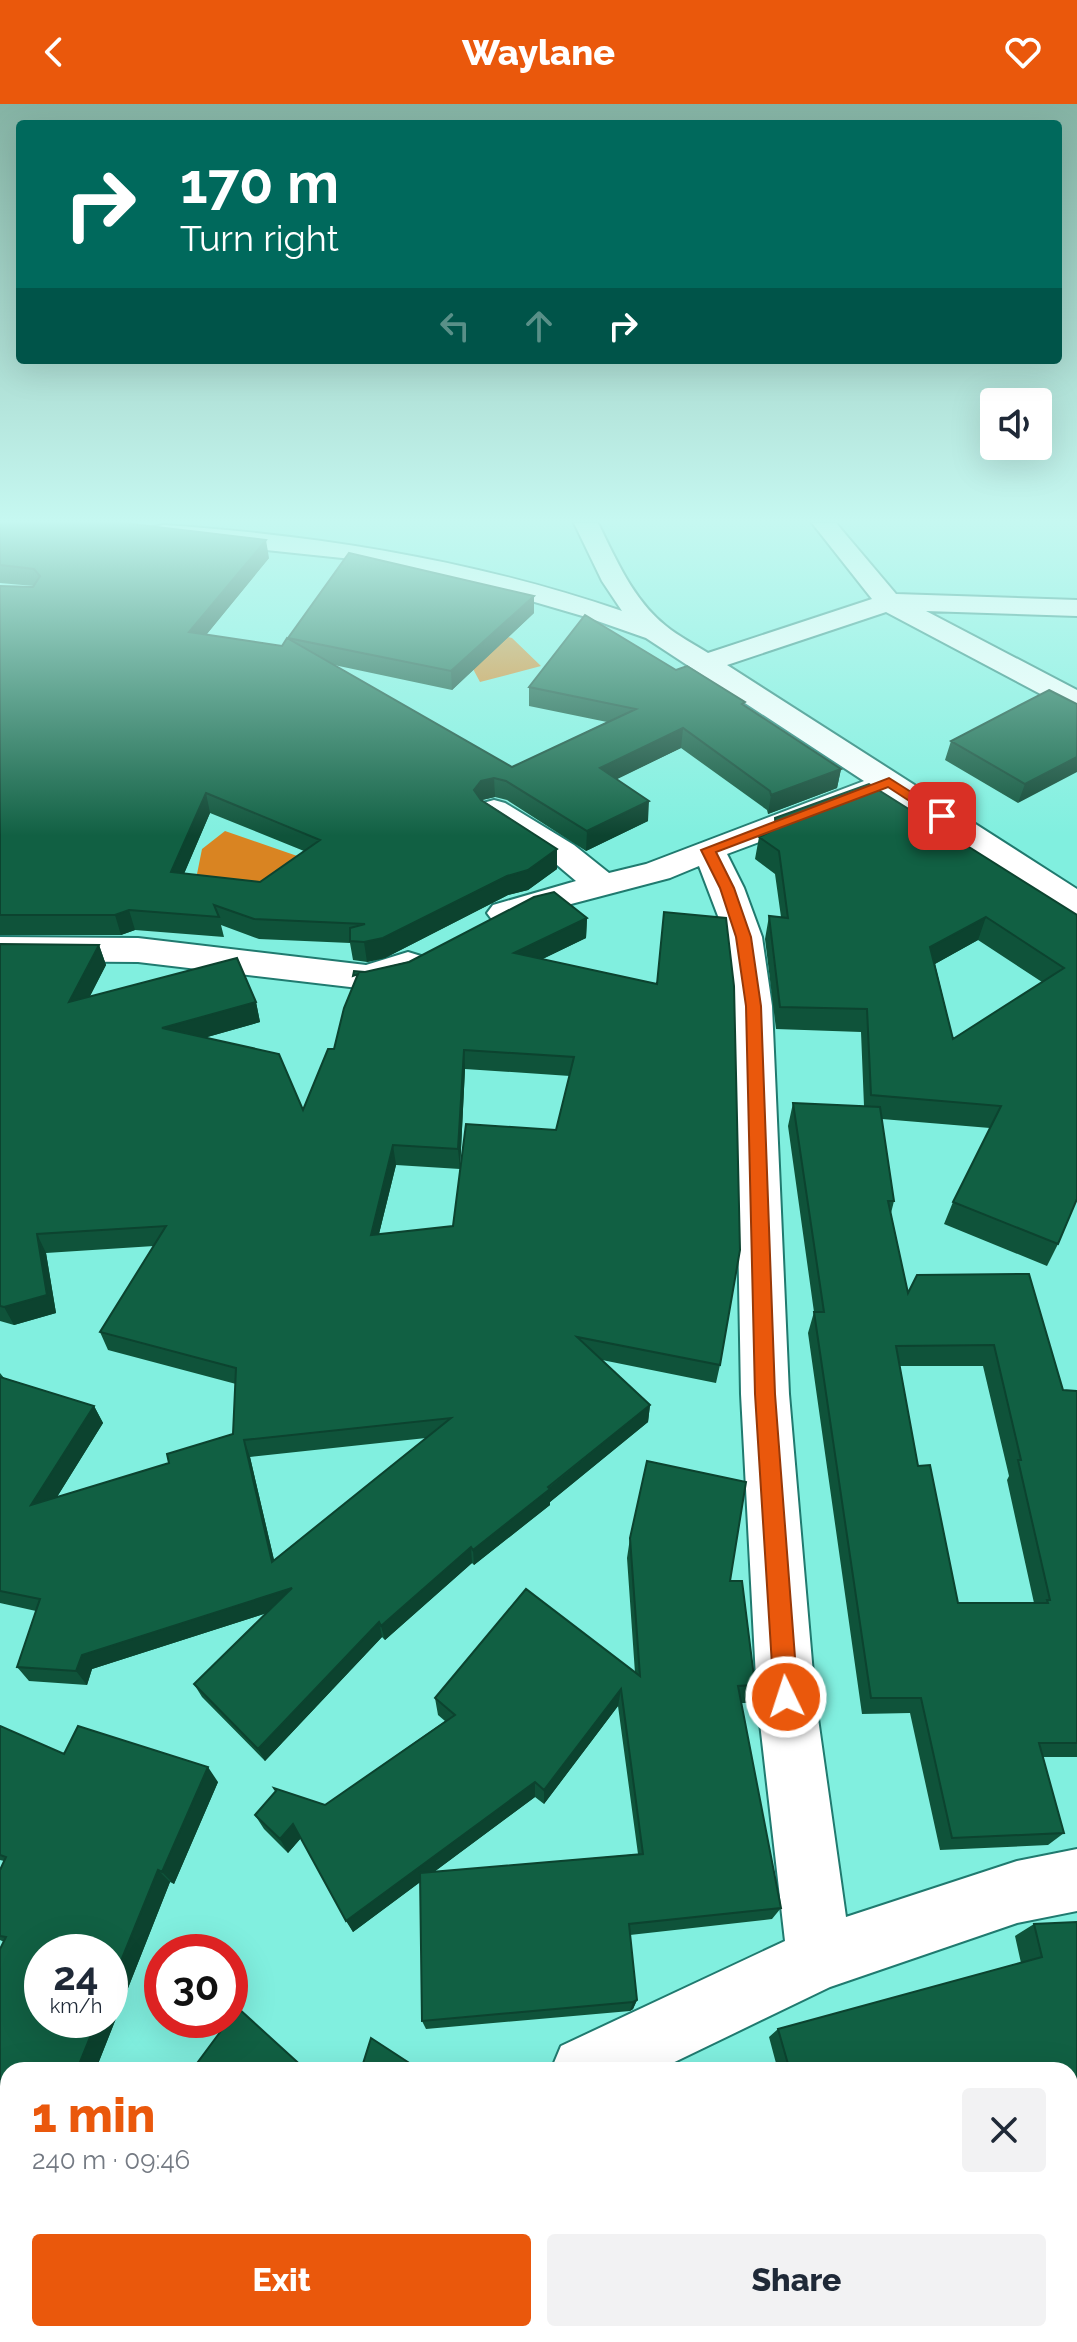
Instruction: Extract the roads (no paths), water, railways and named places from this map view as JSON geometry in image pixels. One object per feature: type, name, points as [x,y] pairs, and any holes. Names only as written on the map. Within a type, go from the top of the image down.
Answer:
[{"type":"street","points":[[644,627],[656,632]]},
{"type":"street","points":[[651,627],[1077,905]]},
{"type":"street","points":[[703,664],[812,627]]},
{"type":"street","points":[[936,627],[1077,702]]},
{"type":"street","points":[[480,926],[521,906],[658,871],[889,782]]},
{"type":"street","points":[[494,810],[562,852],[603,886]]},
{"type":"street","points":[[708,850],[727,888],[744,937],[753,1006],[765,1394],[778,1591],[786,1697],[819,1958]]},
{"type":"street","points":[[0,949],[138,950],[367,977],[397,970],[439,948]]},
{"type":"street","points":[[602,2062],[819,1958],[1017,1892],[1077,1880]]}]
